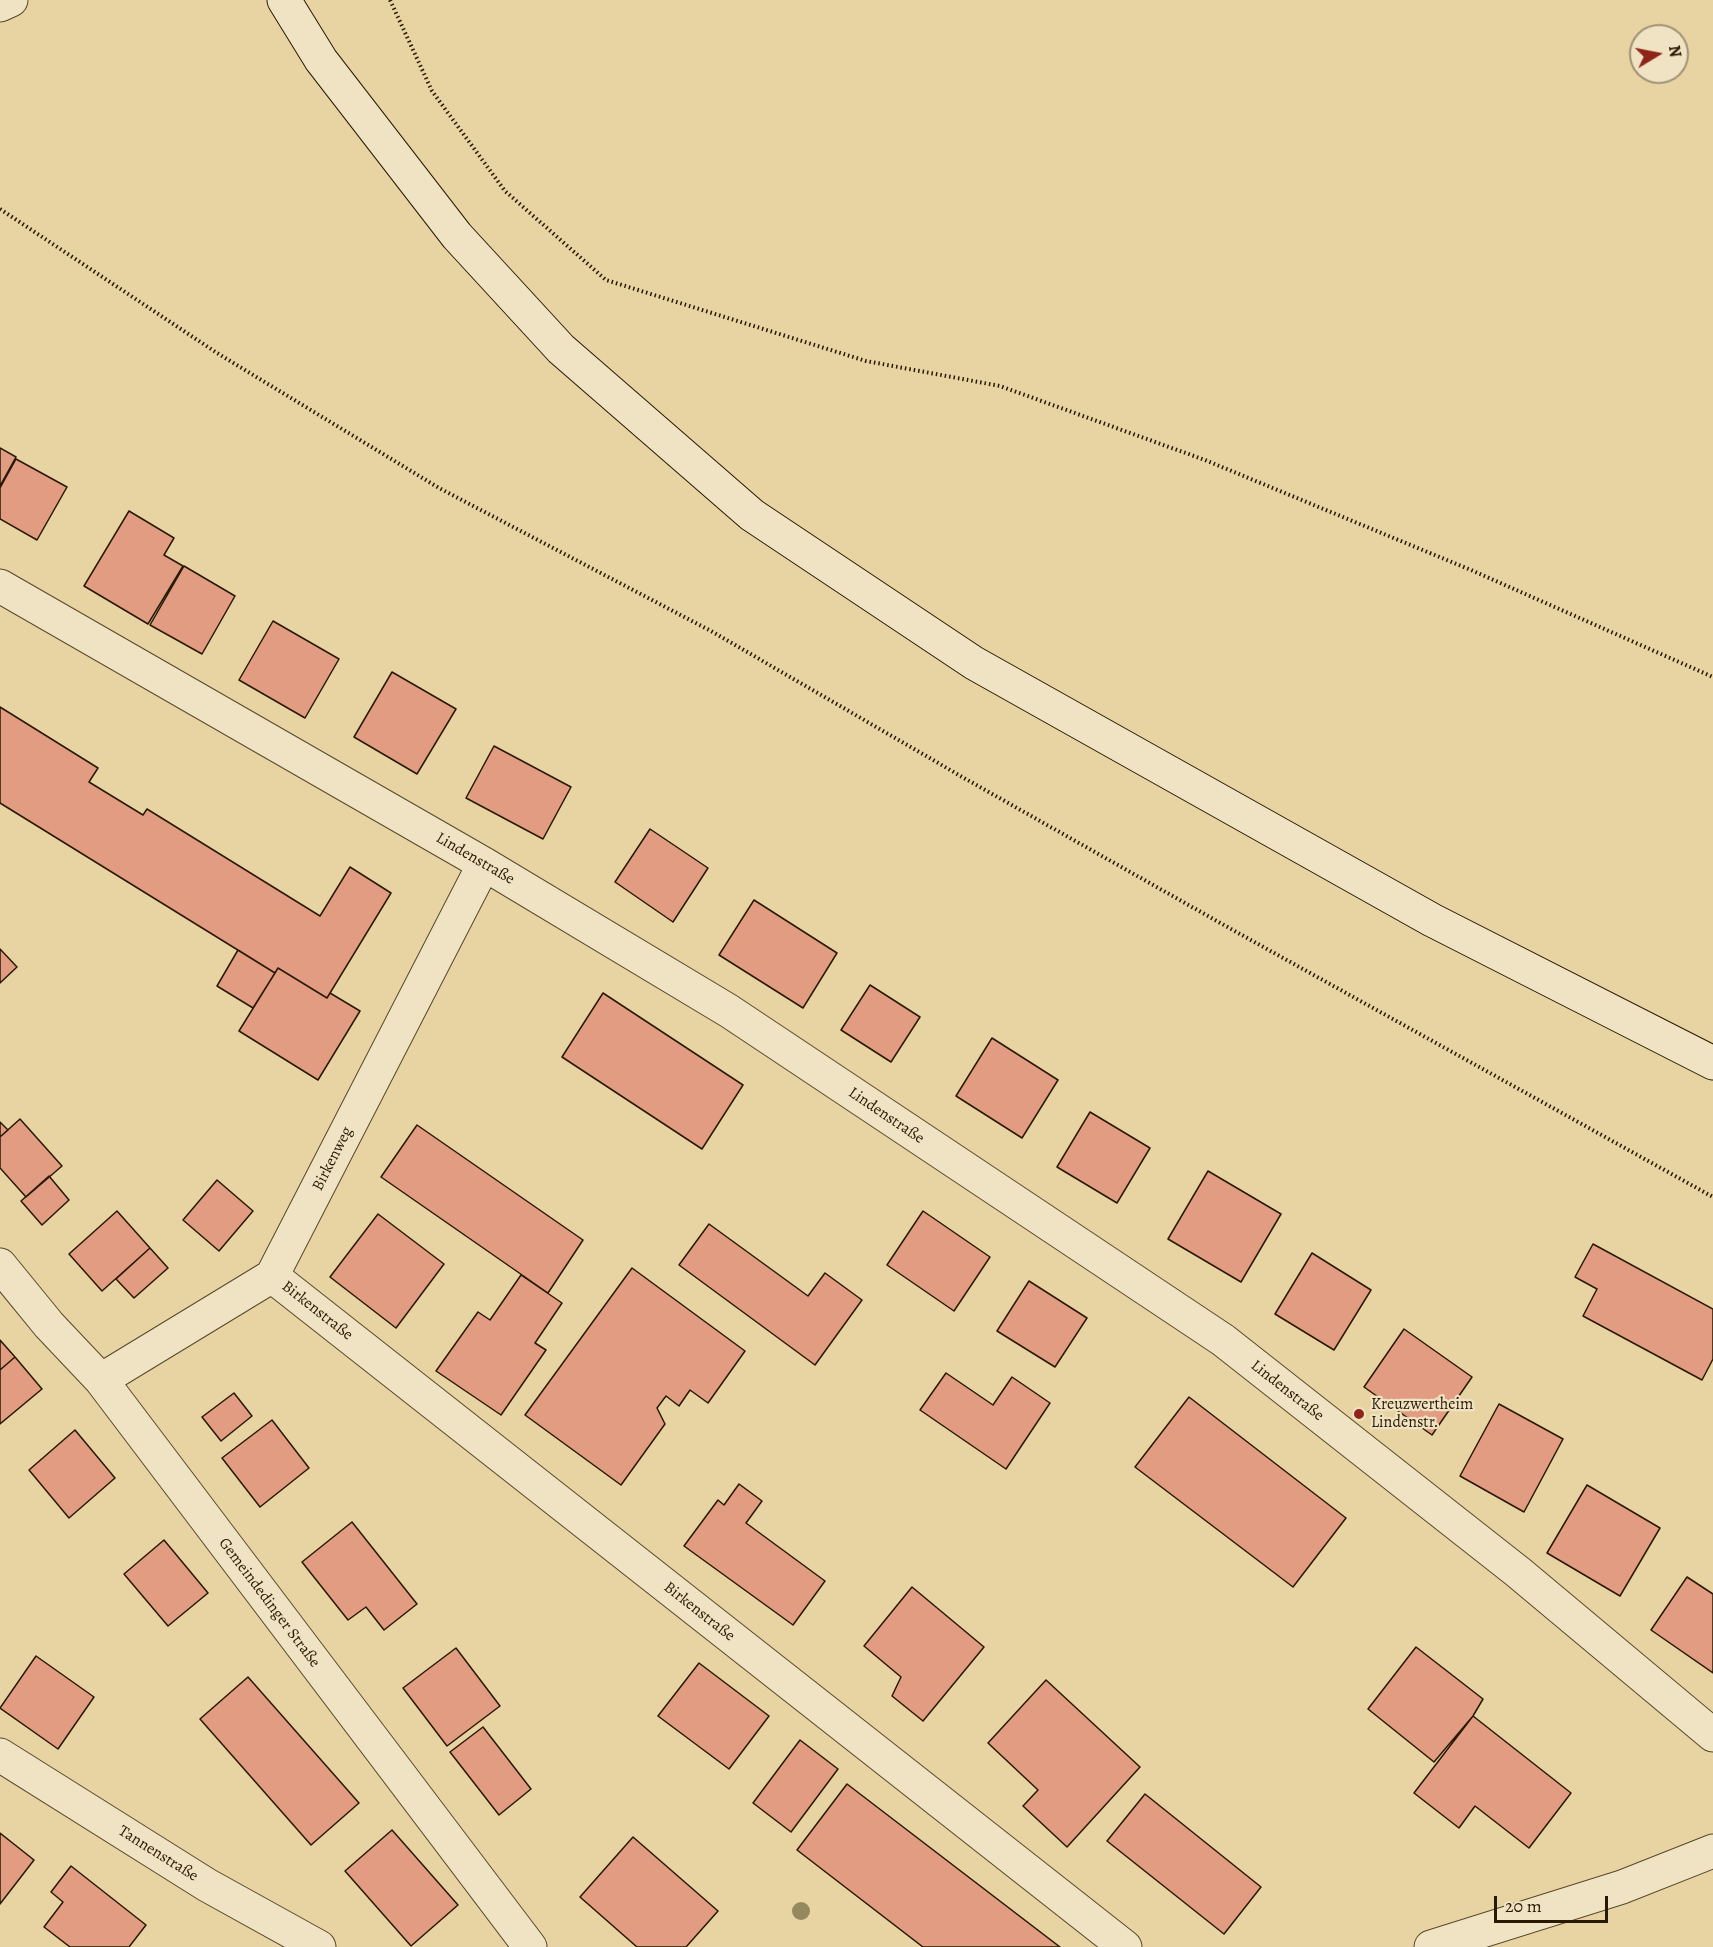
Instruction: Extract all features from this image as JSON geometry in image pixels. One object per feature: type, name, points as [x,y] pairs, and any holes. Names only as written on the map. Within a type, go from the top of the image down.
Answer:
[{"type":"street","points":[[0,5],[11,0]]},
{"type":"street","points":[[285,0],[321,60],[457,236],[561,349],[752,515],[974,663],[1432,920],[1713,1063]]},
{"type":"street","name":"Lindenstraße","points":[[0,586],[484,864],[729,1011],[1223,1340],[1518,1572],[1713,1734]]},
{"type":"street","name":"Birkenweg","points":[[272,1276],[484,864]]},
{"type":"street","name":"Gemeindedinger Straße","points":[[0,1265],[49,1325],[100,1380],[530,1947]]},
{"type":"street","points":[[100,1380],[272,1276]]},
{"type":"street","name":"Birkenstraße","points":[[272,1276],[1125,1947]]},
{"type":"street","name":"Tannenstraße","points":[[0,1755],[207,1885],[319,1947]]},
{"type":"street","points":[[1431,1947],[1622,1887],[1713,1851]]},
{"type":"path","points":[[390,0],[432,91],[505,191],[606,280],[866,361],[1000,386],[1226,469],[1471,570],[1713,678]]},
{"type":"path","points":[[0,209],[217,353],[439,488],[711,631],[1241,935],[1713,1197]]},
{"type":"building","points":[[0,448],[16,457],[0,486]]},
{"type":"building","points":[[16,459],[67,487],[37,540],[0,519],[0,488]]},
{"type":"building","points":[[129,511],[174,538],[164,555],[183,566],[148,624],[84,586]]},
{"type":"building","points":[[184,566],[235,596],[202,654],[150,625]]},
{"type":"building","points":[[273,621],[339,659],[305,718],[239,680]]},
{"type":"building","points":[[392,672],[456,709],[417,774],[354,737]]},
{"type":"building","points":[[0,707],[98,768],[89,782],[143,815],[147,809],[320,916],[350,867],[391,893],[327,998],[278,968],[275,973],[0,803]]},
{"type":"building","points":[[494,746],[571,787],[543,839],[466,798]]},
{"type":"building","points":[[650,829],[708,868],[673,922],[615,882]]},
{"type":"building","points":[[754,900],[837,953],[803,1008],[719,955]]},
{"type":"building","points":[[0,949],[17,967],[0,983]]},
{"type":"building","points":[[238,950],[275,973],[253,1008],[217,986]]},
{"type":"building","points":[[278,968],[327,998],[330,993],[360,1011],[318,1080],[239,1031]]},
{"type":"building","points":[[870,985],[920,1017],[891,1062],[841,1030]]},
{"type":"building","points":[[603,993],[743,1085],[702,1149],[562,1057]]},
{"type":"building","points":[[992,1038],[1058,1080],[1022,1138],[956,1096]]},
{"type":"building","points":[[1090,1112],[1150,1148],[1117,1203],[1057,1167]]},
{"type":"building","points":[[20,1119],[62,1166],[26,1197],[0,1168],[0,1137]]},
{"type":"building","points":[[0,1122],[8,1130],[0,1137]]},
{"type":"building","points":[[417,1125],[583,1240],[548,1293],[381,1177]]},
{"type":"building","points":[[1208,1171],[1281,1214],[1241,1282],[1168,1239]]},
{"type":"building","points":[[49,1176],[69,1200],[42,1225],[21,1201]]},
{"type":"building","points":[[217,1180],[253,1211],[219,1251],[183,1220]]},
{"type":"building","points":[[117,1211],[150,1248],[102,1291],[69,1254]]},
{"type":"building","points":[[923,1211],[990,1257],[954,1311],[887,1265]]},
{"type":"building","points":[[378,1214],[444,1264],[396,1328],[330,1277]]},
{"type":"building","points":[[709,1224],[808,1296],[825,1273],[862,1300],[815,1365],[679,1265]]},
{"type":"building","points":[[1593,1244],[1713,1309],[1713,1359],[1702,1380],[1583,1316],[1597,1289],[1575,1277]]},
{"type":"building","points":[[150,1248],[168,1268],[134,1298],[116,1279]]},
{"type":"building","points":[[1312,1253],[1371,1290],[1334,1350],[1275,1314]]},
{"type":"building","points":[[632,1268],[745,1351],[708,1403],[690,1390],[679,1406],[666,1396],[657,1408],[665,1424],[621,1485],[525,1415]]},
{"type":"building","points":[[521,1275],[562,1303],[535,1343],[546,1350],[501,1415],[436,1371],[478,1312],[490,1320]]},
{"type":"building","points":[[1029,1281],[1087,1318],[1055,1367],[997,1331]]},
{"type":"building","points":[[1404,1329],[1472,1377],[1432,1435],[1364,1387]]},
{"type":"building","points":[[0,1340],[15,1357],[0,1370]]},
{"type":"building","points":[[15,1357],[42,1389],[0,1424],[0,1370]]},
{"type":"building","points":[[946,1373],[993,1405],[1012,1377],[1050,1403],[1006,1469],[920,1410]]},
{"type":"building","points":[[234,1393],[252,1416],[221,1441],[202,1417]]},
{"type":"building","points":[[1189,1397],[1346,1518],[1293,1587],[1135,1467]]},
{"type":"building","points":[[1499,1404],[1563,1439],[1524,1512],[1460,1476]]},
{"type":"building","points":[[272,1420],[309,1468],[260,1507],[222,1458]]},
{"type":"building","points":[[75,1430],[115,1478],[69,1518],[29,1470]]},
{"type":"building","points":[[739,1484],[762,1501],[746,1523],[825,1581],[793,1625],[684,1546],[718,1500],[724,1505]]},
{"type":"building","points":[[1587,1485],[1660,1528],[1620,1596],[1547,1553]]},
{"type":"building","points":[[352,1522],[417,1604],[384,1630],[366,1607],[348,1620],[302,1562]]},
{"type":"building","points":[[164,1540],[208,1593],[168,1626],[124,1574]]},
{"type":"building","points":[[1687,1577],[1713,1594],[1713,1673],[1651,1630]]},
{"type":"building","points":[[912,1587],[984,1647],[923,1721],[892,1696],[901,1677],[864,1646]]},
{"type":"building","points":[[1416,1647],[1483,1699],[1473,1716],[1434,1762],[1368,1709]]},
{"type":"building","points":[[456,1648],[500,1706],[447,1746],[403,1688]]},
{"type":"building","points":[[36,1656],[94,1697],[58,1749],[0,1708]]},
{"type":"building","points":[[699,1663],[769,1716],[729,1769],[658,1716]]},
{"type":"building","points":[[248,1677],[359,1803],[311,1845],[200,1719]]},
{"type":"building","points":[[1046,1680],[1140,1767],[1067,1847],[1023,1806],[1038,1790],[988,1743]]},
{"type":"building","points":[[1473,1716],[1571,1793],[1529,1848],[1475,1806],[1459,1828],[1414,1793]]},
{"type":"building","points":[[483,1727],[531,1789],[499,1815],[450,1752]]},
{"type":"building","points":[[800,1740],[838,1769],[791,1832],[753,1803]]},
{"type":"building","points":[[847,1784],[1060,1947],[923,1947],[797,1850]]},
{"type":"building","points":[[1145,1794],[1261,1887],[1224,1934],[1107,1841]]},
{"type":"building","points":[[392,1830],[458,1905],[411,1946],[345,1871]]},
{"type":"building","points":[[0,1833],[34,1860],[0,1904]]},
{"type":"building","points":[[633,1837],[718,1911],[686,1947],[637,1947],[580,1897]]},
{"type":"building","points":[[71,1866],[146,1925],[129,1947],[70,1947],[44,1927],[63,1902],[51,1892]]},
{"type":"place","name":"Kreuzwertheim Lindenstr.","points":[[1359,1414]]}]
